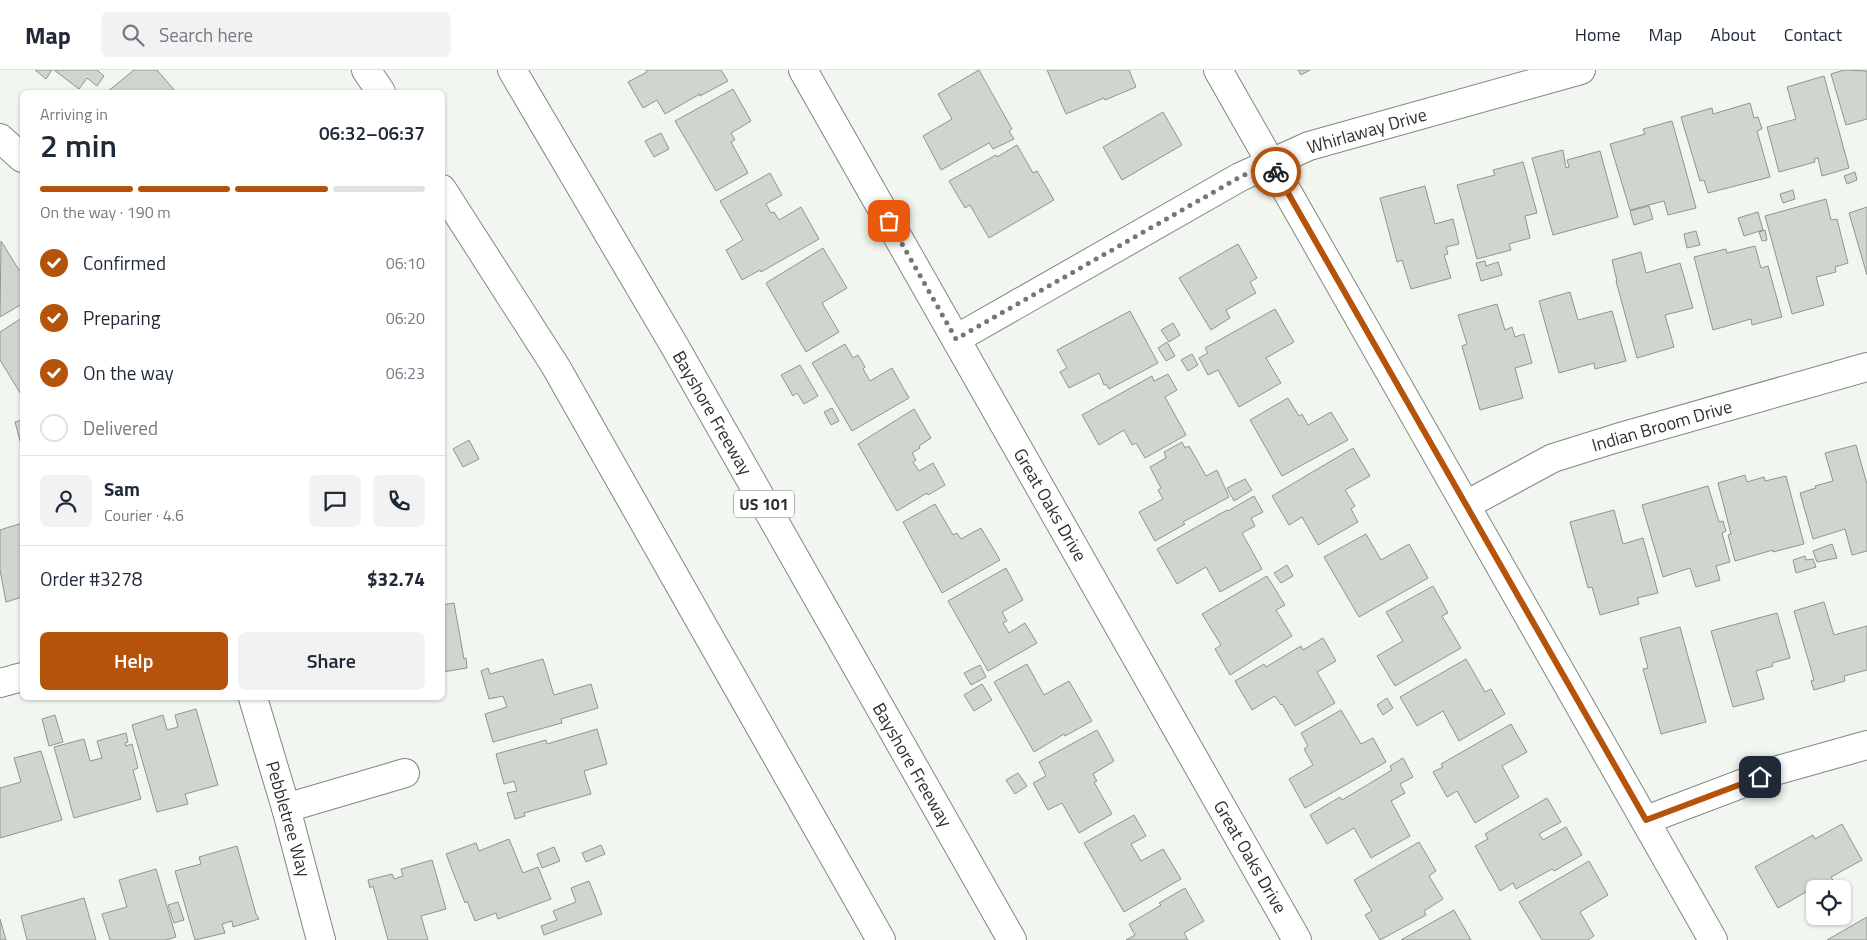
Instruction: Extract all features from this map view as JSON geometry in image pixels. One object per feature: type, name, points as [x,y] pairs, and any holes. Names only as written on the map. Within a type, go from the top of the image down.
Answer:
[{"type":"main road","points":[[366,70],[380,90]]},
{"type":"main road","name":"Bayshore Freeway","points":[[512,70],[674,345],[1012,940]]},
{"type":"main road","name":"Great Oaks Drive","points":[[803,70],[1297,940]]},
{"type":"main road","points":[[1218,70],[1713,940]]},
{"type":"main road","name":"Whirlaway Drive","points":[[956,339],[1240,177],[1309,146],[1581,70]]},
{"type":"main road","points":[[0,138],[20,156]]},
{"type":"main road","points":[[445,194],[556,367],[882,940]]},
{"type":"main road","name":"Indian Broom Drive","points":[[1466,505],[1553,458],[1867,367]]},
{"type":"main road","points":[[0,683],[20,678]]},
{"type":"main road","name":"Pebbletree Way","points":[[254,700],[286,808],[321,940]]},
{"type":"main road","points":[[1646,820],[1778,770],[1867,745]]},
{"type":"main road","points":[[286,808],[405,774]]},
{"type":"building","points":[[35,70],[52,70],[46,79]]},
{"type":"building","points":[[54,70],[97,70],[104,76],[97,86],[87,78],[79,89]]},
{"type":"building","points":[[134,70],[157,70],[174,90],[109,90]]},
{"type":"building","points":[[646,70],[721,70],[728,81],[665,114],[657,100],[643,108],[628,82],[647,72]]},
{"type":"building","points":[[979,70],[1012,129],[1009,131],[1014,139],[993,149],[989,143],[941,170],[923,136],[952,119],[938,94]]},
{"type":"building","points":[[1047,70],[1129,70],[1136,87],[1066,114]]},
{"type":"building","points":[[1298,70],[1310,70],[1301,75]]},
{"type":"building","points":[[1844,70],[1867,71],[1867,119],[1846,125],[1831,74]]},
{"type":"building","points":[[1824,76],[1849,168],[1822,176],[1818,158],[1814,159],[1815,162],[1779,172],[1767,127],[1796,119],[1787,87]]},
{"type":"building","points":[[733,89],[751,121],[731,133],[735,140],[731,142],[748,173],[716,191],[675,121]]},
{"type":"building","points":[[1750,103],[1754,118],[1758,117],[1762,129],[1757,131],[1770,177],[1708,193],[1704,180],[1700,181],[1681,117],[1712,108],[1713,114]]},
{"type":"building","points":[[1163,112],[1182,145],[1122,180],[1103,147]]},
{"type":"building","points":[[1672,121],[1696,208],[1668,215],[1664,201],[1630,210],[1610,144],[1645,134],[1643,129]]},
{"type":"building","points":[[661,133],[669,149],[654,157],[645,141]]},
{"type":"building","points":[[1017,145],[1033,173],[1037,171],[1054,200],[989,238],[970,205],[965,208],[949,181]]},
{"type":"building","points":[[1563,150],[1566,168],[1569,167],[1567,160],[1600,151],[1618,217],[1553,235],[1532,158]]},
{"type":"building","points":[[1523,162],[1537,213],[1525,216],[1530,238],[1509,244],[1511,250],[1477,259],[1457,185],[1495,175],[1493,170]]},
{"type":"building","points":[[1855,172],[1857,180],[1847,184],[1844,176]]},
{"type":"building","points":[[770,173],[782,195],[766,204],[771,213],[774,212],[779,220],[801,207],[819,239],[761,272],[760,270],[742,280],[726,250],[743,240],[720,201]]},
{"type":"building","points":[[1425,186],[1435,224],[1453,219],[1459,244],[1446,247],[1448,254],[1444,255],[1451,278],[1411,289],[1402,260],[1397,262],[1380,198]]},
{"type":"building","points":[[1793,190],[1795,199],[1783,203],[1780,194]]},
{"type":"building","points":[[1826,199],[1831,220],[1837,219],[1848,263],[1835,267],[1836,272],[1816,277],[1824,305],[1792,314],[1765,216]]},
{"type":"building","points":[[1649,206],[1653,219],[1634,225],[1630,211]]},
{"type":"building","points":[[1867,207],[1867,275],[1849,213]]},
{"type":"building","points":[[1758,212],[1763,230],[1744,236],[1738,218]]},
{"type":"building","points":[[1765,230],[1767,240],[1762,241],[1759,232]]},
{"type":"building","points":[[1696,231],[1700,245],[1687,248],[1684,234]]},
{"type":"building","points":[[1,241],[20,269],[20,305],[0,317]]},
{"type":"building","points":[[1238,244],[1257,278],[1250,282],[1256,293],[1226,310],[1230,318],[1211,330],[1179,278]]},
{"type":"building","points":[[1755,246],[1761,268],[1768,266],[1782,317],[1752,325],[1751,319],[1713,330],[1694,257],[1726,249],[1727,253]]},
{"type":"building","points":[[823,248],[847,288],[822,303],[839,332],[806,352],[766,283]]},
{"type":"building","points":[[1641,252],[1646,273],[1680,263],[1693,308],[1665,315],[1674,347],[1637,358],[1612,260]]},
{"type":"building","points":[[1485,261],[1486,266],[1498,262],[1502,275],[1481,281],[1476,263]]},
{"type":"building","points":[[1570,292],[1578,320],[1612,311],[1626,361],[1595,369],[1594,363],[1559,373],[1539,301]]},
{"type":"building","points":[[1497,304],[1505,330],[1512,327],[1515,337],[1524,334],[1532,363],[1515,368],[1523,398],[1480,410],[1462,346],[1467,344],[1458,315]]},
{"type":"building","points":[[1275,309],[1294,342],[1266,358],[1281,383],[1239,407],[1218,370],[1208,375],[1199,358],[1208,353],[1205,348]]},
{"type":"building","points":[[1130,311],[1158,363],[1109,389],[1106,384],[1104,385],[1099,373],[1069,388],[1060,372],[1067,368],[1057,350]]},
{"type":"building","points":[[20,319],[20,393],[0,360],[0,332]]},
{"type":"building","points":[[1173,323],[1180,335],[1169,342],[1161,330]]},
{"type":"building","points":[[1167,342],[1175,356],[1166,361],[1158,348]]},
{"type":"building","points":[[845,344],[853,358],[858,355],[870,381],[892,368],[909,398],[852,431],[812,363]]},
{"type":"building","points":[[1192,354],[1198,365],[1188,371],[1181,360]]},
{"type":"building","points":[[800,365],[818,396],[804,404],[797,393],[793,396],[781,375]]},
{"type":"building","points":[[1168,374],[1177,390],[1165,397],[1186,435],[1145,458],[1136,443],[1132,445],[1124,430],[1099,445],[1082,415],[1152,376],[1154,381]]},
{"type":"building","points":[[1288,398],[1299,416],[1302,414],[1308,425],[1331,412],[1348,440],[1282,476],[1250,420]]},
{"type":"building","points":[[832,408],[839,421],[831,425],[824,412]]},
{"type":"building","points":[[914,409],[931,438],[912,453],[916,460],[913,462],[919,471],[933,463],[945,485],[928,495],[927,493],[897,511],[858,444]]},
{"type":"building","points":[[20,421],[20,441],[15,422]]},
{"type":"building","points":[[469,440],[479,459],[463,467],[453,449]]},
{"type":"building","points":[[1182,442],[1185,448],[1189,446],[1206,476],[1217,470],[1229,497],[1183,522],[1185,524],[1155,541],[1139,512],[1163,499],[1158,490],[1161,488],[1150,467],[1166,458],[1164,452]]},
{"type":"building","points":[[1856,445],[1867,484],[1867,551],[1852,555],[1845,529],[1813,539],[1800,493],[1833,481],[1825,453]]},
{"type":"building","points":[[1353,448],[1370,476],[1345,490],[1355,506],[1351,509],[1358,522],[1318,545],[1302,517],[1289,525],[1272,496]]},
{"type":"building","points":[[1745,475],[1747,482],[1764,477],[1765,481],[1786,476],[1804,544],[1773,552],[1773,550],[1735,561],[1728,535],[1731,534],[1718,483]]},
{"type":"building","points":[[1245,479],[1252,490],[1234,501],[1227,488]]},
{"type":"building","points":[[1708,486],[1719,522],[1723,521],[1726,531],[1722,533],[1730,562],[1716,566],[1720,580],[1696,587],[1690,568],[1663,577],[1642,505]]},
{"type":"building","points":[[1254,496],[1263,512],[1251,518],[1255,526],[1242,533],[1262,569],[1220,592],[1206,567],[1177,584],[1157,549]]},
{"type":"building","points":[[935,504],[953,535],[957,533],[961,539],[981,528],[1000,560],[942,593],[903,522]]},
{"type":"building","points":[[1614,510],[1623,544],[1643,538],[1658,593],[1637,598],[1639,604],[1600,615],[1592,587],[1588,588],[1570,522]]},
{"type":"building","points":[[20,524],[20,598],[6,602],[0,570],[0,530]]},
{"type":"building","points":[[1366,534],[1381,560],[1409,544],[1428,578],[1359,617],[1324,557]]},
{"type":"building","points":[[1832,544],[1837,558],[1817,562],[1813,551]]},
{"type":"building","points":[[1805,556],[1806,560],[1813,559],[1816,567],[1796,573],[1793,560]]},
{"type":"building","points":[[1287,565],[1293,576],[1281,583],[1274,573]]},
{"type":"building","points":[[1006,568],[1023,600],[1002,612],[1007,621],[1003,623],[1009,633],[1025,623],[1037,643],[988,671],[948,601]]},
{"type":"building","points":[[1267,576],[1285,605],[1276,610],[1292,636],[1230,675],[1215,649],[1221,645],[1202,614]]},
{"type":"building","points":[[1433,586],[1448,613],[1442,616],[1461,648],[1395,686],[1377,656],[1403,641],[1386,612]]},
{"type":"building","points":[[1824,602],[1834,635],[1867,626],[1867,670],[1844,676],[1845,681],[1814,690],[1811,681],[1814,680],[1794,611]]},
{"type":"building","points":[[454,603],[467,668],[445,672],[445,604]]},
{"type":"building","points":[[1777,613],[1790,658],[1772,663],[1773,666],[1756,671],[1764,699],[1733,707],[1711,631]]},
{"type":"building","points":[[1680,627],[1706,722],[1661,734],[1643,669],[1648,668],[1640,638]]},
{"type":"building","points":[[1323,638],[1336,661],[1317,672],[1335,703],[1295,726],[1275,696],[1252,710],[1235,681],[1264,664],[1266,667],[1301,646],[1303,650]]},
{"type":"building","points":[[543,659],[554,695],[591,684],[598,708],[561,719],[562,723],[493,742],[485,714],[507,707],[503,696],[489,699],[481,671],[488,668],[490,674]]},
{"type":"building","points":[[1466,659],[1485,692],[1491,689],[1505,714],[1459,741],[1443,711],[1417,726],[1400,697]]},
{"type":"building","points":[[1027,664],[1044,695],[1069,681],[1092,721],[1065,736],[1064,734],[1034,752],[994,682]]},
{"type":"building","points":[[980,665],[986,677],[971,685],[964,673]]},
{"type":"building","points":[[982,684],[992,700],[974,711],[964,695]]},
{"type":"building","points":[[1387,698],[1393,708],[1383,715],[1377,705]]},
{"type":"building","points":[[196,709],[218,785],[185,794],[188,804],[157,812],[132,725],[163,715],[167,730],[178,727],[175,715]]},
{"type":"building","points":[[1341,710],[1361,744],[1373,738],[1386,762],[1305,808],[1289,779],[1313,765],[1304,749],[1308,746],[1301,733]]},
{"type":"building","points":[[55,715],[63,742],[49,746],[42,719]]},
{"type":"building","points":[[1511,724],[1527,752],[1502,766],[1519,797],[1475,823],[1457,791],[1447,797],[1433,772],[1443,767],[1441,764]]},
{"type":"building","points":[[597,729],[607,764],[584,771],[591,794],[524,813],[525,816],[515,819],[507,793],[517,791],[514,781],[504,784],[496,754],[546,740],[547,744]]},
{"type":"building","points":[[1097,730],[1114,761],[1093,774],[1097,781],[1094,782],[1112,814],[1079,833],[1062,803],[1048,810],[1033,783],[1046,776],[1039,762]]},
{"type":"building","points":[[126,733],[128,742],[125,743],[126,746],[132,744],[138,768],[133,770],[141,799],[74,818],[54,747],[84,739],[90,761],[102,758],[97,741]]},
{"type":"building","points":[[41,751],[62,820],[0,838],[0,788],[21,782],[14,758]]},
{"type":"building","points":[[1403,758],[1413,777],[1400,784],[1405,793],[1391,801],[1410,836],[1371,858],[1354,828],[1327,844],[1310,815],[1340,797],[1342,800],[1392,770],[1390,766]]},
{"type":"building","points":[[1018,773],[1027,786],[1015,794],[1006,780]]},
{"type":"building","points":[[1547,798],[1561,822],[1539,834],[1543,840],[1566,827],[1582,855],[1516,889],[1513,883],[1500,891],[1475,846],[1488,839],[1485,834]]},
{"type":"building","points":[[1134,815],[1146,836],[1131,844],[1141,861],[1163,849],[1181,879],[1124,912],[1084,843]]},
{"type":"building","points":[[1842,824],[1862,860],[1831,877],[1833,880],[1806,880],[1806,892],[1778,908],[1755,867],[1813,835],[1815,839]]},
{"type":"building","points":[[509,839],[523,873],[538,867],[551,899],[498,919],[496,913],[475,921],[467,901],[465,903],[446,854],[476,843],[479,851]]},
{"type":"building","points":[[1419,842],[1436,871],[1429,876],[1443,899],[1424,911],[1426,915],[1380,940],[1365,915],[1372,911],[1354,880]]},
{"type":"building","points":[[601,845],[605,854],[586,862],[582,853]]},
{"type":"building","points":[[237,846],[259,919],[233,927],[232,921],[222,924],[225,933],[195,940],[175,871],[201,864],[199,857]]},
{"type":"building","points":[[554,847],[560,861],[542,868],[537,854]]},
{"type":"building","points":[[432,860],[446,909],[421,916],[428,940],[388,940],[373,886],[370,888],[368,880],[392,874],[394,879],[403,876],[401,869]]},
{"type":"building","points":[[1589,861],[1608,895],[1580,912],[1594,936],[1588,940],[1542,940],[1519,902]]},
{"type":"building","points":[[156,869],[176,937],[166,940],[110,940],[102,914],[127,907],[119,880]]},
{"type":"building","points":[[589,881],[602,914],[544,935],[541,926],[557,920],[553,911],[576,902],[571,888]]},
{"type":"building","points":[[1185,888],[1204,921],[1184,933],[1188,940],[1126,940],[1135,935],[1129,924]]},
{"type":"building","points":[[84,898],[96,940],[27,940],[21,916]]},
{"type":"building","points":[[178,902],[184,920],[174,923],[168,905]]},
{"type":"building","points":[[1454,910],[1471,940],[1401,940]]},
{"type":"building","points":[[1867,917],[1867,940],[1827,940]]},
{"type":"building","points":[[0,919],[6,940],[0,940]]},
{"type":"way so far","points":[[889,221],[956,339],[1240,177],[1271,163],[1276,172]]},
{"type":"route","points":[[1276,172],[1646,820],[1760,777]]}]
